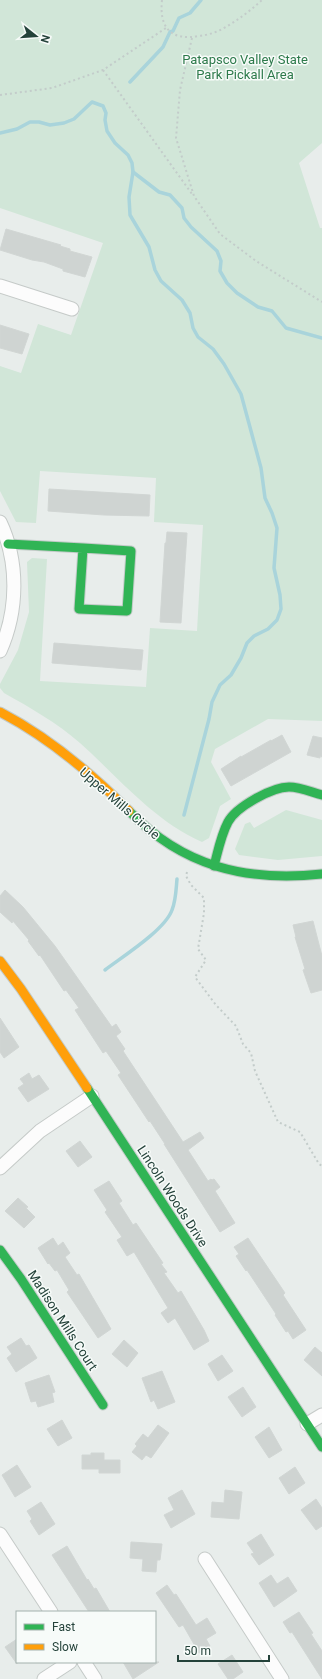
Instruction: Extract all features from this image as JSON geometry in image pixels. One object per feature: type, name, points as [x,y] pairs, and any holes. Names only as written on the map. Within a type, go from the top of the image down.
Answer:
[{"type":"street","points":[[0,286],[72,309]]},
{"type":"street","points":[[0,522],[8,544],[13,571],[14,588],[9,625],[0,651]]},
{"type":"street","points":[[8,544],[83,548],[131,551],[127,611],[79,609],[83,548]]},
{"type":"street","name":"Upper Mills Circle","points":[[0,712],[44,737],[151,833],[192,858],[230,871],[266,876],[286,878],[322,874]]},
{"type":"street","points":[[214,866],[229,818],[238,810],[273,791],[284,787],[294,787],[322,795]]},
{"type":"street","name":"Lincoln Woods Drive","points":[[0,961],[21,989],[92,1096],[322,1447]]},
{"type":"street","points":[[0,1168],[40,1131],[92,1096]]},
{"type":"street","name":"Madison Mills Court","points":[[0,1250],[21,1279],[103,1405]]},
{"type":"street","points":[[307,1424],[322,1415]]},
{"type":"street","points":[[0,1534],[50,1611]]},
{"type":"street","points":[[205,1559],[282,1679]]},
{"type":"street","points":[[44,1679],[68,1663]]},
{"type":"street","points":[[85,1663],[96,1679]]},
{"type":"path","points":[[162,0],[163,18],[166,28],[177,37],[192,38],[221,30],[249,12],[262,0]]},
{"type":"path","points":[[0,95],[52,88],[103,70],[166,28]]},
{"type":"path","points":[[192,38],[180,90],[176,138],[194,196]]},
{"type":"path","points":[[103,70],[220,234],[256,261],[322,302]]},
{"type":"path","points":[[192,858],[186,876],[191,885],[204,898],[204,913],[198,949],[206,960],[195,977],[216,1005],[236,1026],[244,1044],[251,1053],[255,1071],[278,1122],[300,1132],[319,1164],[322,1166]]},
{"type":"green space","name":"Patapsco Valley State Park Pickall Area","points":[[0,0],[322,0],[322,143],[299,163],[320,228],[322,228],[322,721],[268,719],[215,749],[211,762],[231,799],[220,806],[209,838],[202,842],[168,823],[138,798],[80,743],[44,716],[4,693],[0,688],[0,684],[18,650],[29,612],[27,562],[32,558],[47,559],[40,681],[146,687],[150,628],[197,631],[203,525],[154,522],[156,478],[40,471],[36,523],[16,522],[0,491],[0,366],[21,373],[38,324],[71,335],[103,243],[0,208]]},
{"type":"green space","points":[[286,810],[322,820],[322,856],[278,860],[239,855],[235,849],[245,824],[250,822],[254,828]]},
{"type":"building","points":[[6,229],[61,245],[60,246],[70,249],[70,251],[92,257],[85,277],[63,271],[63,269],[44,262],[32,260],[0,250]]},
{"type":"building","points":[[0,325],[29,334],[22,354],[0,348]]},
{"type":"building","points":[[49,489],[150,495],[149,516],[104,515],[48,511]]},
{"type":"building","points":[[167,532],[187,533],[181,623],[160,622]]},
{"type":"building","points":[[54,643],[143,650],[141,670],[52,663]]},
{"type":"building","points":[[282,735],[291,752],[231,786],[221,769],[241,756]]},
{"type":"building","points":[[313,736],[322,738],[322,757],[320,756],[320,758],[307,755]]},
{"type":"building","points":[[5,890],[23,907],[55,946],[112,1027],[116,1024],[121,1032],[116,1036],[125,1049],[123,1051],[183,1142],[200,1132],[204,1138],[188,1150],[208,1181],[214,1179],[220,1187],[215,1191],[235,1223],[220,1232],[165,1144],[118,1075],[121,1073],[106,1051],[103,1053],[75,1010],[79,1008],[66,990],[64,991],[40,955],[39,956],[28,941],[29,940],[13,921],[12,923],[0,912],[0,896]]},
{"type":"building","points":[[313,921],[322,956],[322,990],[311,993],[303,970],[305,969],[295,937],[293,925]]},
{"type":"building","points":[[0,1018],[19,1047],[4,1058],[0,1052]]},
{"type":"building","points":[[29,1073],[32,1079],[39,1075],[49,1089],[28,1102],[18,1088],[24,1084],[20,1079]]},
{"type":"building","points":[[80,1141],[92,1157],[78,1167],[66,1151]]},
{"type":"building","points":[[109,1181],[122,1201],[119,1203],[133,1225],[136,1223],[163,1263],[161,1264],[167,1272],[164,1273],[178,1293],[181,1291],[204,1330],[209,1341],[194,1350],[175,1318],[168,1323],[161,1313],[168,1308],[134,1252],[127,1256],[117,1240],[122,1237],[105,1212],[107,1210],[94,1190]]},
{"type":"building","points":[[18,1198],[28,1207],[26,1208],[35,1217],[24,1228],[5,1211]]},
{"type":"building","points":[[53,1238],[58,1246],[63,1242],[70,1253],[65,1257],[77,1275],[79,1274],[111,1329],[98,1338],[67,1292],[69,1290],[57,1270],[55,1271],[49,1263],[48,1264],[38,1248]]},
{"type":"building","points":[[248,1238],[285,1293],[283,1295],[306,1330],[293,1339],[288,1331],[286,1332],[275,1315],[276,1314],[236,1256],[239,1254],[234,1247]]},
{"type":"building","points":[[21,1338],[26,1346],[29,1345],[37,1358],[16,1372],[7,1358],[12,1354],[7,1347]]},
{"type":"building","points":[[124,1340],[138,1353],[127,1367],[112,1354]]},
{"type":"building","points":[[315,1347],[322,1353],[322,1376],[304,1360]]},
{"type":"building","points":[[222,1355],[233,1371],[218,1381],[208,1364]]},
{"type":"building","points":[[162,1371],[175,1402],[158,1409],[154,1400],[151,1402],[142,1378]]},
{"type":"building","points":[[49,1375],[55,1392],[52,1393],[54,1402],[38,1407],[36,1401],[31,1402],[25,1383]]},
{"type":"building","points":[[243,1387],[256,1407],[242,1417],[228,1397]]},
{"type":"building","points":[[62,1420],[72,1438],[58,1446],[47,1429]]},
{"type":"building","points":[[158,1425],[169,1433],[151,1458],[146,1455],[142,1460],[132,1452],[137,1446],[135,1444],[143,1434],[148,1438]]},
{"type":"building","points":[[269,1427],[282,1450],[269,1458],[255,1437]]},
{"type":"building","points":[[91,1453],[104,1453],[104,1460],[120,1460],[120,1473],[99,1473],[99,1469],[82,1469],[82,1455],[91,1455]]},
{"type":"building","points":[[17,1465],[31,1487],[15,1497],[2,1475]]},
{"type":"building","points":[[295,1467],[305,1483],[289,1494],[279,1478]]},
{"type":"building","points":[[182,1490],[195,1514],[171,1528],[164,1515],[174,1510],[168,1498]]},
{"type":"building","points":[[225,1490],[242,1492],[239,1519],[211,1517],[212,1502],[224,1503]]},
{"type":"building","points":[[316,1499],[322,1508],[322,1526],[316,1530],[301,1510]]},
{"type":"building","points":[[41,1502],[55,1524],[39,1535],[30,1521],[32,1519],[27,1511]]},
{"type":"building","points":[[261,1534],[274,1555],[259,1565],[251,1554],[254,1553],[247,1543]]},
{"type":"building","points":[[131,1542],[162,1544],[160,1560],[157,1560],[156,1572],[142,1571],[143,1559],[130,1558]]},
{"type":"building","points":[[67,1546],[87,1580],[88,1579],[94,1589],[96,1588],[109,1611],[88,1611],[52,1555]]},
{"type":"building","points":[[271,1575],[277,1584],[288,1577],[297,1591],[274,1607],[259,1583]]},
{"type":"building","points":[[167,1585],[174,1595],[176,1594],[196,1625],[207,1618],[216,1633],[206,1639],[210,1646],[199,1653],[183,1625],[179,1627],[156,1593]]},
{"type":"building","points":[[299,1612],[313,1633],[311,1634],[322,1651],[322,1679],[292,1632],[290,1633],[283,1622]]},
{"type":"building","points":[[16,1640],[16,1663],[5,1647]]},
{"type":"building","points":[[232,1655],[243,1672],[233,1679],[228,1679],[218,1664]]},
{"type":"building","points":[[159,1662],[133,1679],[124,1663]]},
{"type":"waterway","points":[[130,82],[163,47],[179,18],[190,13],[201,0]]},
{"type":"waterway","points":[[0,133],[17,129],[30,122],[39,122],[50,125],[64,123],[74,119],[92,102],[103,106],[106,113],[105,120],[107,131],[115,143],[128,155],[132,163],[133,172],[129,197],[130,215],[149,247],[155,270],[161,281],[182,300],[190,313],[193,328],[198,337],[213,349],[224,364],[241,394],[261,468],[265,498],[277,528],[274,568],[280,595],[281,609],[277,620],[268,629],[254,636],[247,643],[241,658],[231,675],[220,685],[212,702],[184,815]]},
{"type":"waterway","points":[[133,172],[159,192],[170,195],[182,208],[184,218],[191,227],[217,251],[221,261],[220,271],[227,283],[237,293],[258,307],[272,311],[286,328],[322,338]]},
{"type":"waterway","points":[[105,970],[142,943],[168,918],[176,895],[177,879]]},
{"type":"traffic: fast","points":[[8,544],[83,548],[79,609],[127,611],[131,551],[83,548]]},
{"type":"traffic: fast","points":[[214,866],[228,822],[232,816],[246,804],[273,790],[289,787],[322,795]]},
{"type":"traffic: fast","points":[[129,811],[171,846],[194,858],[218,866],[242,872],[268,875],[294,876],[322,874]]},
{"type":"traffic: fast","points":[[87,1088],[322,1447]]},
{"type":"traffic: fast","points":[[0,1250],[21,1279],[103,1405]]},
{"type":"traffic: slow","points":[[0,712],[52,744],[100,783],[129,811]]},
{"type":"traffic: slow","points":[[0,961],[21,989],[87,1088]]}]
